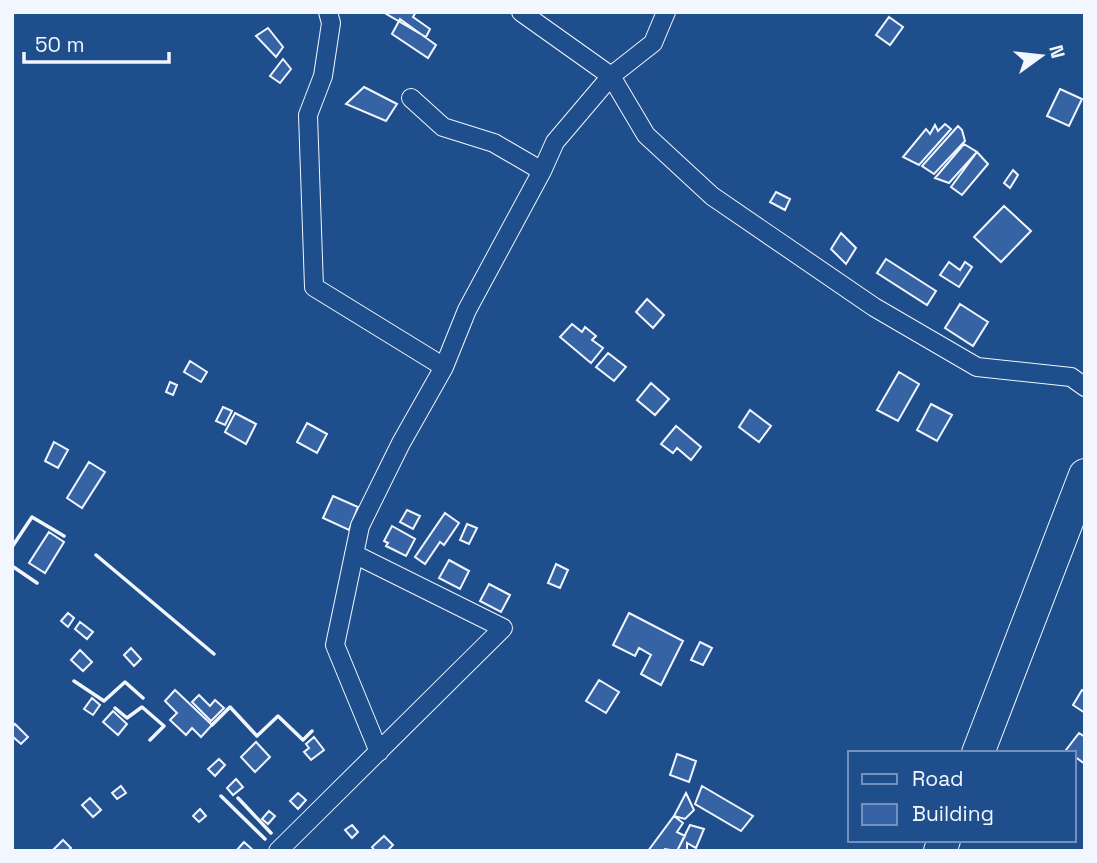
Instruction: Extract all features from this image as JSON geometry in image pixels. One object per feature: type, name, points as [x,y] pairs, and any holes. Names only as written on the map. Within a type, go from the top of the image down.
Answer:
[{"type":"highway","points":[[979,751],[1082,494]]},
{"type":"street","points":[[328,12],[331,23],[323,76],[308,115],[314,288],[444,367]]},
{"type":"street","points":[[521,12],[611,76],[646,135],[712,196],[874,307],[977,367],[1071,377],[1085,387]]},
{"type":"street","points":[[379,752],[335,645],[360,526],[401,443],[444,367],[467,310],[555,142],[611,76],[653,43],[666,12]]},
{"type":"street","points":[[411,98],[443,127],[494,143],[542,171]]},
{"type":"street","points":[[278,851],[503,628],[354,554]]},
{"type":"building","points":[[383,12],[416,12],[413,17],[430,29],[426,37]]},
{"type":"building","points":[[889,17],[903,27],[890,45],[876,35]]},
{"type":"building","points":[[400,19],[436,45],[428,58],[392,34]]},
{"type":"building","points":[[268,28],[283,47],[276,57],[256,36]]},
{"type":"building","points":[[283,59],[291,69],[280,83],[270,76]]},
{"type":"building","points":[[364,87],[397,104],[386,121],[346,104]]},
{"type":"building","points":[[1060,89],[1082,99],[1069,126],[1047,116]]},
{"type":"building","points":[[945,124],[951,129],[919,165],[903,157],[926,129],[930,134],[935,125],[938,131]]},
{"type":"building","points":[[958,126],[965,141],[934,174],[922,166]]},
{"type":"building","points":[[964,144],[977,152],[949,183],[935,178]]},
{"type":"building","points":[[977,152],[988,164],[962,195],[951,187]]},
{"type":"building","points":[[1013,170],[1018,175],[1010,188],[1004,183]]},
{"type":"building","points":[[776,192],[790,199],[785,210],[770,202]]},
{"type":"building","points":[[1004,206],[1031,231],[1001,262],[974,237]]},
{"type":"building","points":[[841,233],[856,248],[846,264],[831,249]]},
{"type":"building","points":[[886,259],[936,291],[927,305],[877,273]]},
{"type":"building","points":[[949,262],[960,270],[965,262],[972,267],[959,287],[940,275]]},
{"type":"building","points":[[647,299],[664,315],[653,328],[636,312]]},
{"type":"building","points":[[960,304],[988,322],[973,346],[945,328]]},
{"type":"building","points":[[572,324],[582,332],[585,327],[596,336],[592,340],[603,348],[591,363],[560,337]]},
{"type":"building","points":[[608,353],[626,367],[614,381],[596,367]]},
{"type":"building","points":[[190,361],[207,372],[201,382],[184,372]]},
{"type":"building","points":[[899,372],[919,384],[898,421],[877,410]]},
{"type":"building","points":[[170,382],[177,385],[173,395],[166,392]]},
{"type":"building","points":[[651,383],[669,399],[655,415],[637,400]]},
{"type":"building","points":[[931,404],[952,415],[937,441],[917,430]]},
{"type":"building","points":[[223,407],[232,411],[225,425],[216,421]]},
{"type":"building","points":[[750,410],[771,426],[759,442],[739,427]]},
{"type":"building","points":[[235,413],[256,424],[246,444],[225,432]]},
{"type":"building","points":[[307,423],[327,434],[317,453],[297,442]]},
{"type":"building","points":[[676,426],[701,447],[691,460],[677,448],[673,453],[661,444]]},
{"type":"building","points":[[54,442],[68,450],[58,468],[45,461]]},
{"type":"building","points":[[89,462],[105,472],[82,508],[67,498]]},
{"type":"building","points":[[333,496],[358,507],[349,530],[323,518]]},
{"type":"building","points":[[407,510],[420,516],[413,529],[400,522]]},
{"type":"building","points":[[445,513],[459,523],[444,545],[440,542],[425,564],[415,557]]},
{"type":"building","points":[[467,524],[477,528],[469,544],[460,540]]},
{"type":"building","points":[[392,526],[415,539],[406,556],[386,546],[388,543],[384,541]]},
{"type":"building","points":[[49,532],[64,542],[45,573],[29,563]]},
{"type":"building","points":[[449,560],[469,571],[460,589],[439,578]]},
{"type":"building","points":[[556,564],[568,570],[560,588],[548,583]]},
{"type":"building","points":[[489,584],[510,595],[501,612],[480,601]]},
{"type":"building","points":[[68,613],[74,618],[68,627],[61,621]]},
{"type":"building","points":[[629,613],[683,641],[661,685],[641,674],[651,655],[639,648],[635,656],[613,645]]},
{"type":"building","points":[[80,622],[93,632],[87,639],[75,629]]},
{"type":"building","points":[[700,642],[712,648],[703,665],[691,660]]},
{"type":"building","points":[[131,648],[141,659],[134,666],[124,655]]},
{"type":"building","points":[[80,650],[92,662],[83,671],[71,660]]},
{"type":"building","points":[[599,680],[619,692],[606,713],[586,701]]},
{"type":"building","points":[[175,690],[212,725],[201,737],[192,728],[186,735],[170,720],[177,713],[165,701]]},
{"type":"building","points":[[1082,690],[1085,692],[1085,713],[1073,705]]},
{"type":"building","points":[[199,695],[210,706],[215,700],[224,708],[211,721],[192,702]]},
{"type":"building","points":[[92,698],[100,705],[93,715],[84,709]]},
{"type":"building","points":[[113,711],[127,724],[118,735],[103,722]]},
{"type":"building","points":[[15,724],[28,737],[21,744],[12,736],[12,727]]},
{"type":"building","points":[[1079,733],[1085,737],[1085,764],[1076,757],[1076,751],[1066,750]]},
{"type":"building","points":[[314,737],[324,750],[311,760],[304,752],[309,748],[306,744]]},
{"type":"building","points":[[256,742],[270,757],[255,772],[241,757]]},
{"type":"building","points":[[677,754],[696,761],[689,782],[670,775]]},
{"type":"building","points":[[219,759],[225,765],[215,776],[208,769]]},
{"type":"building","points":[[236,779],[243,787],[233,795],[227,788]]},
{"type":"building","points":[[121,786],[126,793],[117,799],[112,793]]},
{"type":"building","points":[[702,786],[753,816],[741,831],[695,804]]},
{"type":"building","points":[[298,793],[306,800],[298,809],[290,801]]},
{"type":"building","points":[[686,793],[694,810],[685,819],[674,816]]},
{"type":"building","points":[[90,798],[101,810],[93,817],[82,805]]},
{"type":"building","points":[[200,809],[206,816],[199,822],[193,816]]},
{"type":"building","points":[[269,811],[275,816],[268,824],[262,819]]},
{"type":"building","points":[[674,816],[683,823],[677,832],[685,836],[677,851],[648,851]]},
{"type":"building","points":[[352,825],[358,832],[352,838],[345,830]]},
{"type":"building","points":[[690,825],[704,829],[696,848],[687,843],[687,851],[677,851]]},
{"type":"building","points":[[384,836],[393,845],[387,851],[375,851],[372,847]]},
{"type":"building","points":[[63,840],[71,848],[68,851],[52,851]]},
{"type":"building","points":[[244,842],[254,851],[236,851]]},
{"type":"wall","points":[[12,547],[32,517],[64,536]]},
{"type":"wall","points":[[96,555],[214,654]]},
{"type":"wall","points":[[12,566],[37,583]]},
{"type":"wall","points":[[74,681],[104,701],[125,682],[143,698]]},
{"type":"wall","points":[[115,708],[127,718],[142,707],[164,726],[150,740]]},
{"type":"wall","points":[[212,725],[230,707],[257,736],[278,716],[303,740],[312,731]]},
{"type":"wall","points":[[221,796],[265,839]]},
{"type":"wall","points":[[238,798],[271,833]]}]
